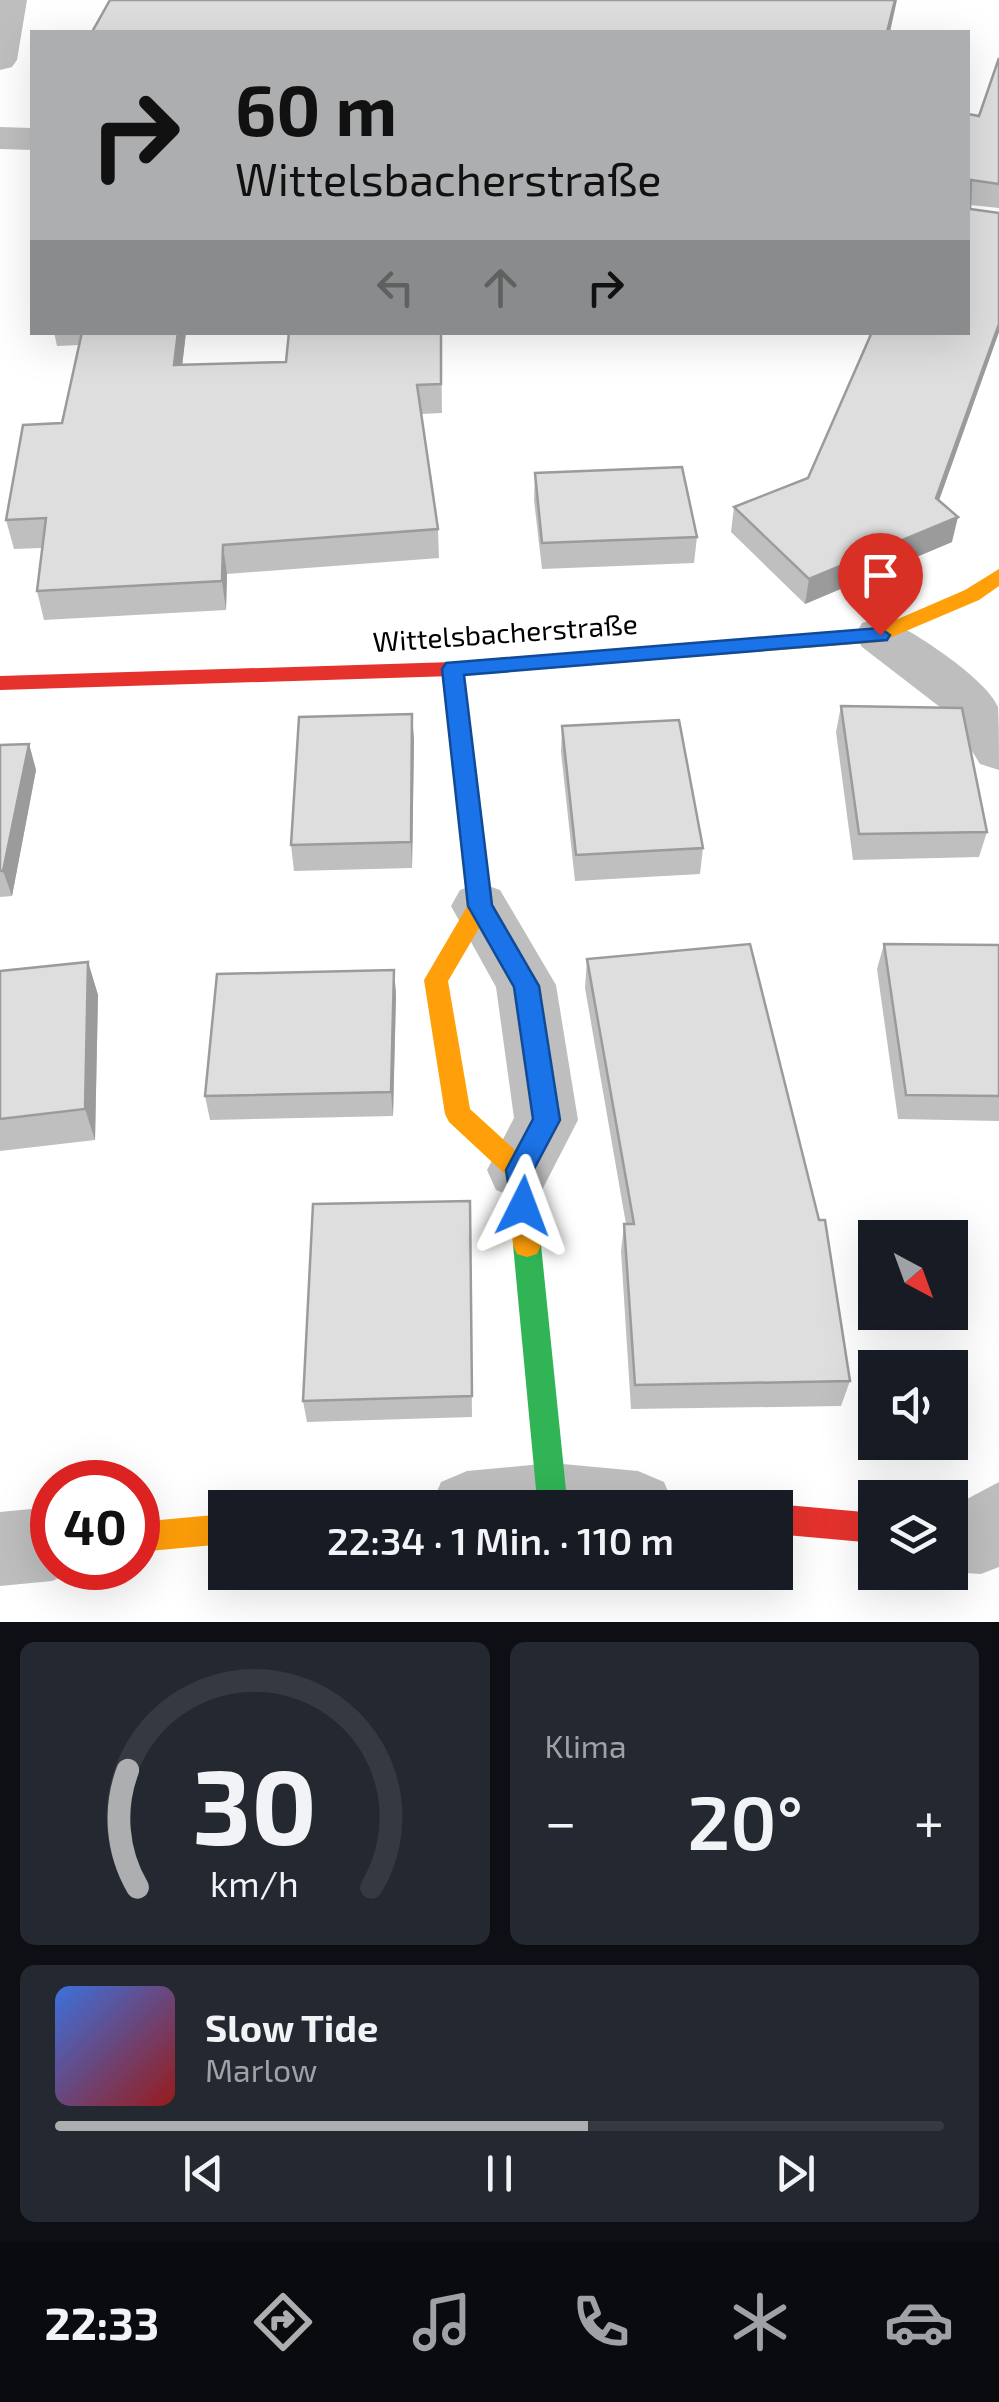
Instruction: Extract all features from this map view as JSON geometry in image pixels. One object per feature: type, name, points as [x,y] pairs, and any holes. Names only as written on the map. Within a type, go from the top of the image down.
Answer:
[{"type":"street","points":[[0,60],[10,0]]},
{"type":"street","points":[[0,138],[30,140]]},
{"type":"street","name":"Wittelsbacherstraße","points":[[0,683],[453,669],[880,635],[972,596],[999,576]]},
{"type":"street","points":[[880,635],[967,701],[999,750]]},
{"type":"street","points":[[453,669],[480,906],[526,986],[546,1120],[520,1170],[551,1490]]},
{"type":"street","points":[[480,906],[436,980],[458,1114],[520,1170]]},
{"type":"street","points":[[968,1537],[981,1538],[999,1519]]},
{"type":"street","points":[[793,1521],[858,1527]]},
{"type":"street","points":[[160,1535],[208,1531]]},
{"type":"street","points":[[0,1549],[30,1546]]},
{"type":"building","points":[[110,0],[895,0],[888,30],[93,30]]},
{"type":"building","points":[[999,58],[999,184],[971,180],[970,209],[970,114],[979,116]]},
{"type":"building","points":[[970,209],[999,213],[999,324],[936,498],[958,517],[809,579],[734,507],[808,478],[871,335],[970,335]]},
{"type":"building","points":[[81,335],[178,335],[174,365],[286,362],[289,335],[441,335],[441,384],[417,385],[438,529],[223,545],[222,581],[37,591],[46,518],[6,520],[23,425],[62,423]]},
{"type":"building","points":[[682,467],[697,537],[542,543],[535,473]]},
{"type":"building","points":[[841,706],[962,708],[987,832],[859,834]]},
{"type":"building","points":[[412,714],[411,842],[291,845],[299,717]]},
{"type":"building","points":[[679,720],[703,848],[576,855],[562,726]]},
{"type":"building","points":[[29,744],[3,871],[0,871],[0,745]]},
{"type":"building","points":[[750,944],[819,1220],[825,1220],[850,1381],[635,1385],[624,1224],[634,1224],[587,959]]},
{"type":"building","points":[[884,944],[999,945],[999,1096],[906,1095]]},
{"type":"building","points":[[88,962],[85,1109],[0,1119],[0,971]]},
{"type":"building","points":[[394,970],[391,1092],[205,1096],[217,974]]},
{"type":"building","points":[[470,1201],[472,1396],[303,1401],[313,1204]]},
{"type":"traffic: fast","points":[[527,1245],[551,1490]]},
{"type":"traffic: slow","points":[[616,656],[880,635],[972,595],[999,576]]},
{"type":"traffic: slow","points":[[453,669],[480,906],[436,980],[458,1114],[519,1170],[527,1245]]},
{"type":"traffic: slow","points":[[160,1535],[208,1531]]},
{"type":"traffic: jam","points":[[0,683],[453,669],[616,656]]},
{"type":"traffic: jam","points":[[793,1521],[858,1526]]},
{"type":"route","points":[[523,1206],[520,1170],[546,1120],[526,986],[480,906],[453,669],[880,635]]}]
